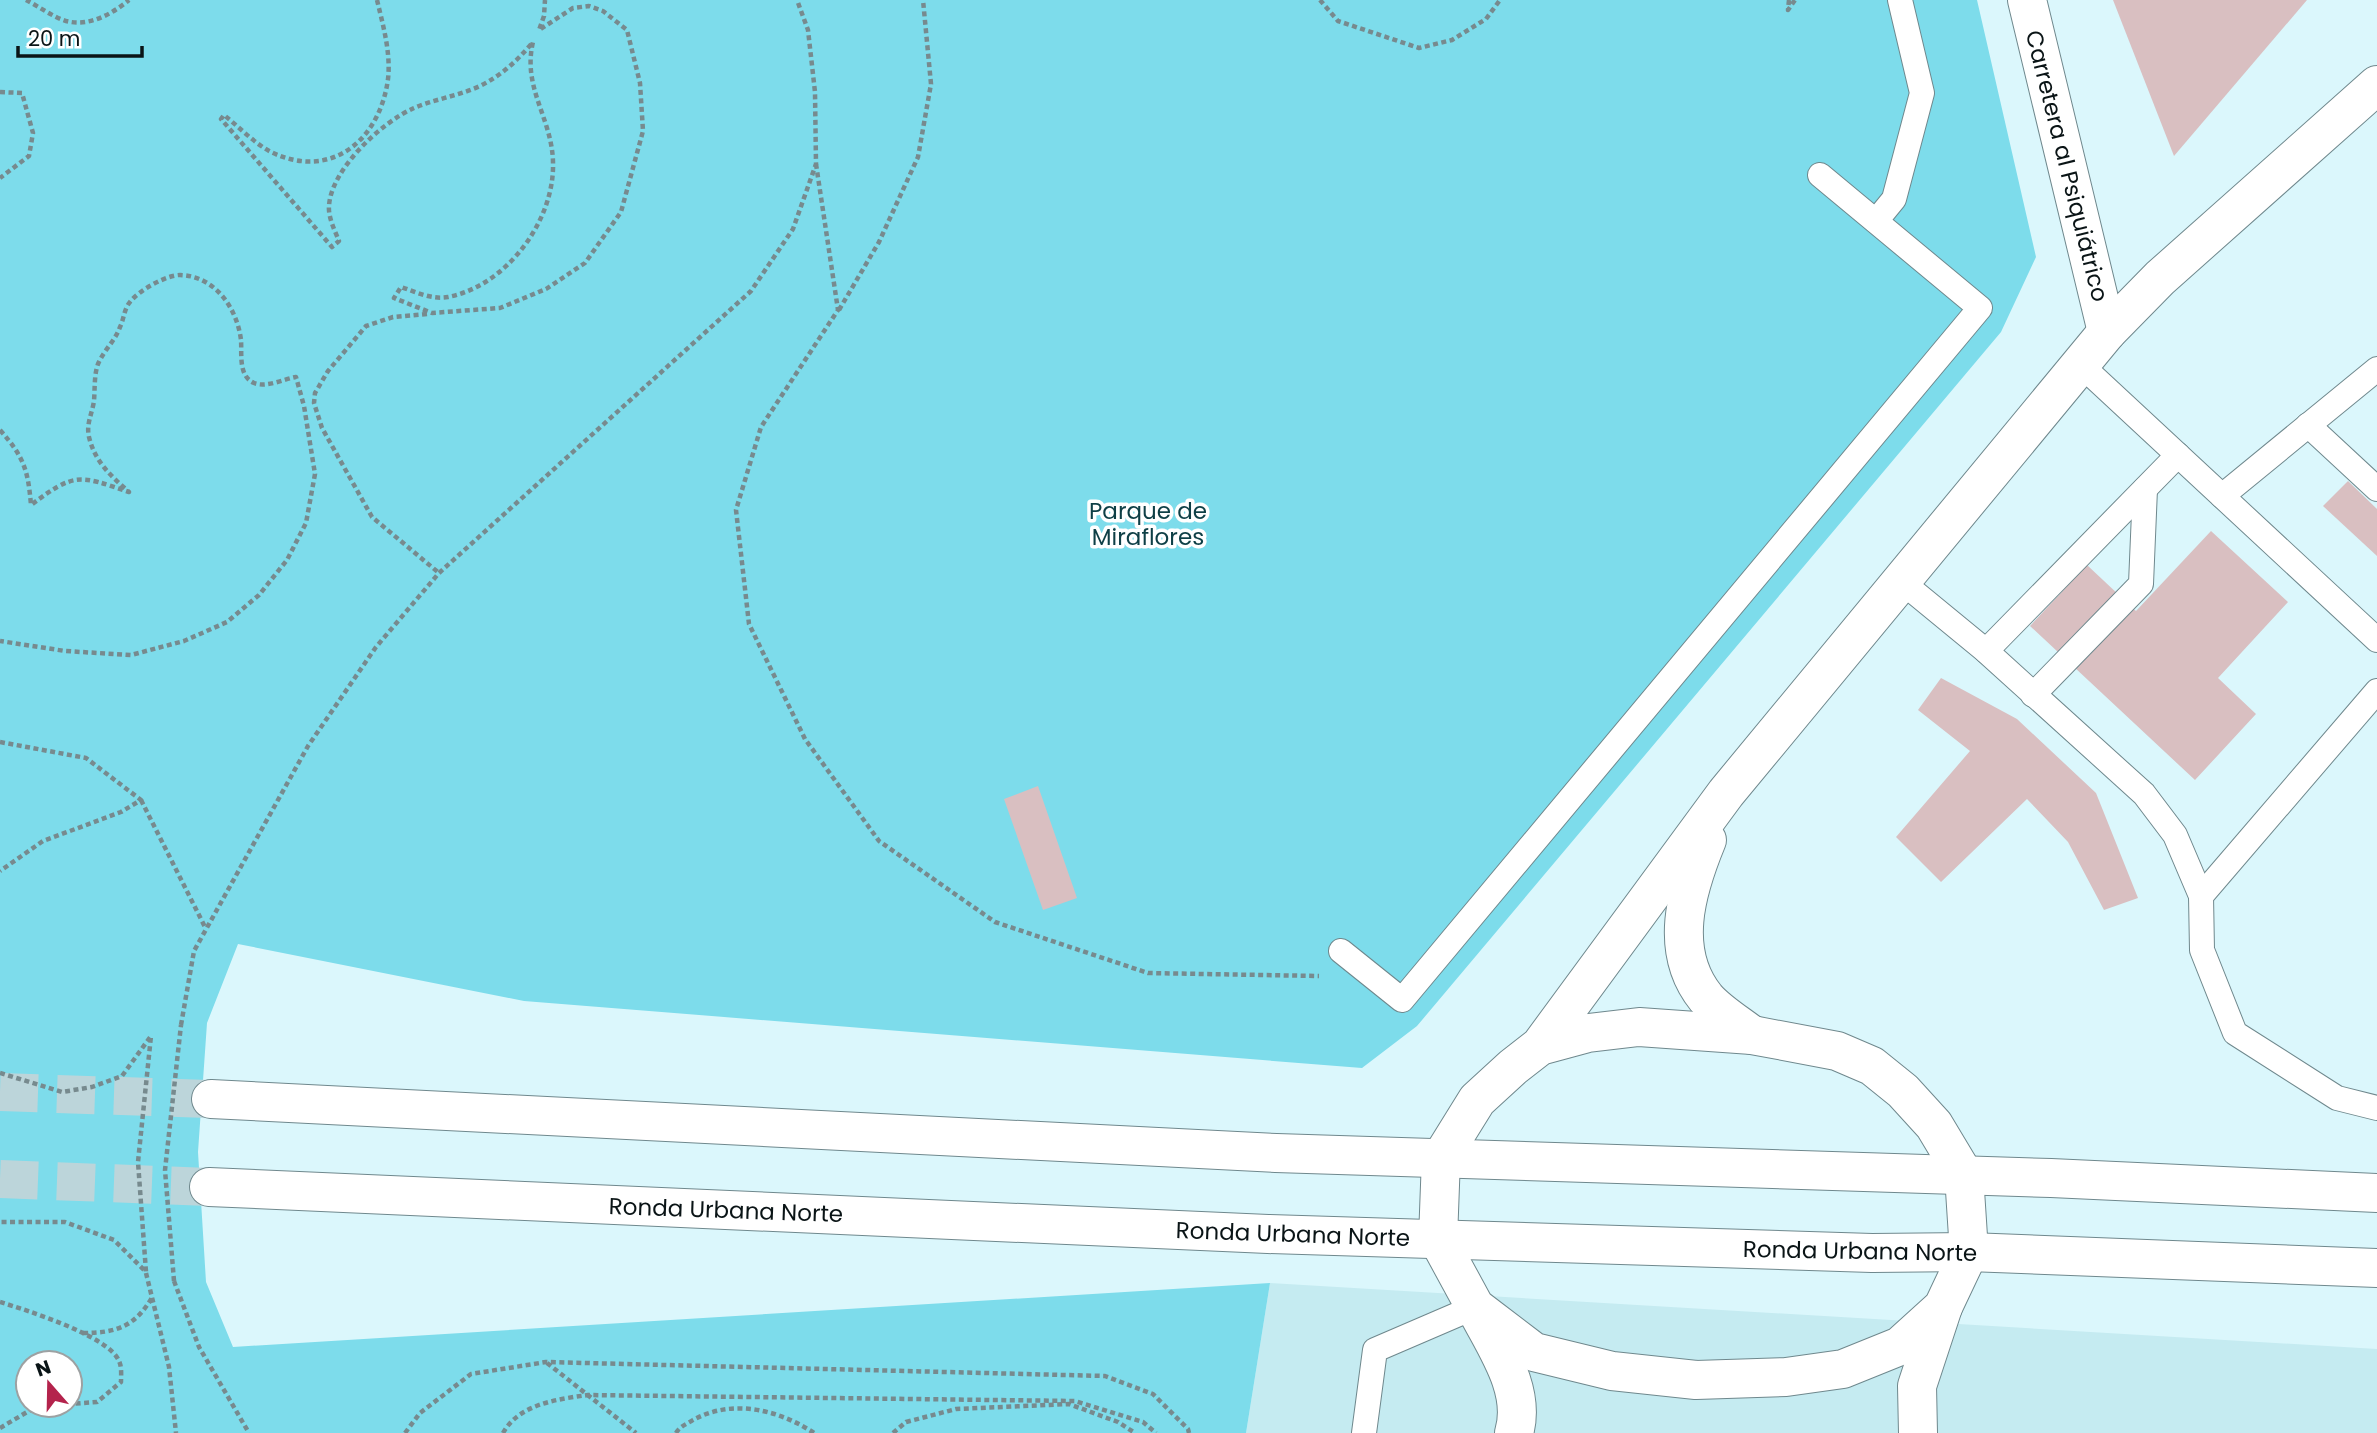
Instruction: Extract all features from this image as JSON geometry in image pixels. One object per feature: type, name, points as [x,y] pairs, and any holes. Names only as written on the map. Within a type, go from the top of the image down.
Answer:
[{"type":"main road","name":"Carretera al Psiquiátrico","points":[[2027,0],[2107,332]]},
{"type":"main road","points":[[1514,1433],[1519,1417],[1513,1382],[1438,1239],[1441,1158],[1477,1100],[1540,1046],[1726,793],[2107,332],[2160,278],[2377,85]]},
{"type":"main road","points":[[1726,793],[1692,878],[1682,937],[1690,972],[1707,999],[1752,1035]]},
{"type":"main road","points":[[1540,1046],[1588,1033],[1639,1027],[1752,1035],[1837,1051],[1872,1066],[1903,1091],[1934,1125],[1964,1175],[1969,1252],[1943,1307],[1917,1386],[1918,1433]]},
{"type":"main road","points":[[211,1099],[1276,1153],[1964,1175],[2377,1193]]},
{"type":"main road","name":"Ronda Urbana Norte","points":[[209,1188],[1241,1233],[1872,1252],[1969,1252],[2377,1268]]},
{"type":"main road","points":[[1475,1307],[1534,1352],[1612,1371],[1696,1380],[1786,1377],[1843,1369],[1900,1346],[1943,1307]]},
{"type":"lane","points":[[1876,221],[1894,199],[1922,93],[1900,0]]},
{"type":"lane","points":[[1341,951],[1402,1000],[1980,308],[1820,175]]},
{"type":"lane","points":[[2081,365],[2377,640]]},
{"type":"lane","points":[[2222,496],[2377,369]]},
{"type":"lane","points":[[2308,425],[2377,489]]},
{"type":"lane","points":[[1986,651],[2178,455]]},
{"type":"lane","points":[[2033,695],[2141,584],[2145,489]]},
{"type":"lane","points":[[1902,582],[1986,651],[2144,794],[2175,835],[2201,897],[2202,950],[2235,1033],[2337,1098],[2377,1108]]},
{"type":"lane","points":[[2201,897],[2377,691]]},
{"type":"lane","points":[[1364,1433],[1376,1350],[1475,1307]]},
{"type":"path","points":[[26,0],[67,21],[81,22],[111,15],[129,0]]},
{"type":"path","points":[[376,0],[387,47],[388,76],[384,101],[360,141],[349,150],[316,163],[294,160],[269,151],[225,115],[221,119],[332,247],[339,242],[328,208],[331,191],[354,155],[381,129],[413,108],[452,98],[502,73],[515,63],[533,42],[530,55],[531,80],[551,139],[554,163],[551,188],[543,216],[525,243],[489,281],[447,297],[427,296],[401,287],[394,298],[432,313]]},
{"type":"path","points":[[439,573],[372,517],[322,428],[314,403],[315,393],[328,371],[366,326],[393,317],[500,308],[546,289],[585,262],[621,212],[643,131],[640,83],[626,30],[603,12],[589,6],[573,8],[538,30],[544,16],[545,0]]},
{"type":"path","points":[[797,0],[808,30],[815,92],[816,164],[838,310]]},
{"type":"path","points":[[923,0],[931,83],[918,157],[879,242],[761,428],[736,510],[749,624],[805,739],[879,841],[995,922],[1148,973],[1321,976],[1341,951]]},
{"type":"path","points":[[1320,0],[1338,21],[1419,48],[1452,40],[1486,19],[1500,0]]},
{"type":"path","points":[[1789,0],[1788,10],[1795,0]]},
{"type":"path","points":[[0,92],[22,93],[33,133],[29,156],[0,178]]},
{"type":"path","points":[[249,1433],[199,1347],[174,1281],[165,1170],[181,1025],[194,951],[308,746],[376,647],[439,573],[751,291],[793,229],[816,164]]},
{"type":"path","points":[[0,430],[16,449],[29,475],[32,505],[55,487],[76,478],[129,492],[105,471],[95,456],[88,435],[98,366],[120,329],[130,301],[162,279],[180,275],[206,281],[220,292],[230,306],[240,338],[242,365],[246,376],[255,383],[268,384],[296,376],[304,406],[315,474],[306,523],[287,560],[259,595],[227,622],[184,641],[131,655],[65,651],[0,640]]},
{"type":"path","points":[[304,406],[314,403]]},
{"type":"path","points":[[0,742],[86,758],[141,800],[206,929]]},
{"type":"path","points":[[0,871],[43,841],[121,812],[141,800]]},
{"type":"path","points":[[0,1073],[62,1092],[92,1087],[122,1076],[151,1036],[138,1162],[146,1272],[169,1367],[176,1433]]},
{"type":"path","points":[[0,1222],[65,1223],[77,1227],[114,1240],[146,1272]]},
{"type":"path","points":[[78,1332],[109,1333],[130,1323],[148,1306],[153,1296]]},
{"type":"path","points":[[0,1302],[46,1316],[107,1345],[120,1362],[121,1382],[97,1402],[84,1403]]},
{"type":"path","points":[[546,1362],[636,1433]]},
{"type":"path","points":[[405,1433],[420,1413],[471,1374],[546,1362],[1105,1377],[1153,1394],[1189,1433]]},
{"type":"path","points":[[503,1433],[522,1414],[548,1401],[588,1395],[1074,1401],[1143,1422],[1156,1433]]},
{"type":"path","points":[[893,1433],[906,1422],[956,1409],[1069,1404],[1118,1422],[1135,1433]]},
{"type":"path","points":[[676,1433],[678,1429],[705,1414],[739,1406],[792,1419],[814,1433]]},
{"type":"path","points":[[0,1428],[15,1419]]},
{"type":"shaded area","points":[[1270,1283],[2377,1349],[2377,1433],[1246,1433]]},
{"type":"green space","name":"Parque de Miraflores","points":[[0,0],[1977,0],[2036,257],[2001,332],[1417,1026],[1362,1068],[524,1001],[238,944],[207,1023],[198,1152],[206,1282],[233,1347],[1270,1283],[1246,1433],[0,1433]]},
{"type":"building","points":[[2113,0],[2307,0],[2174,156]]},
{"type":"building","points":[[2348,481],[2377,509],[2377,556],[2323,506]]},
{"type":"building","points":[[2211,531],[2288,602],[2218,678],[2256,714],[2195,780],[2030,626],[2087,565],[2136,611]]},
{"type":"building","points":[[1941,678],[2017,719],[2096,793],[2138,898],[2104,910],[2068,842],[2027,799],[1941,882],[1896,837],[1970,751],[1918,710]]},
{"type":"building","points":[[1038,786],[1077,898],[1043,910],[1004,799]]},
{"type":"tunnel","points":[[0,1092],[211,1099]]},
{"type":"tunnel","points":[[0,1179],[209,1187]]}]
